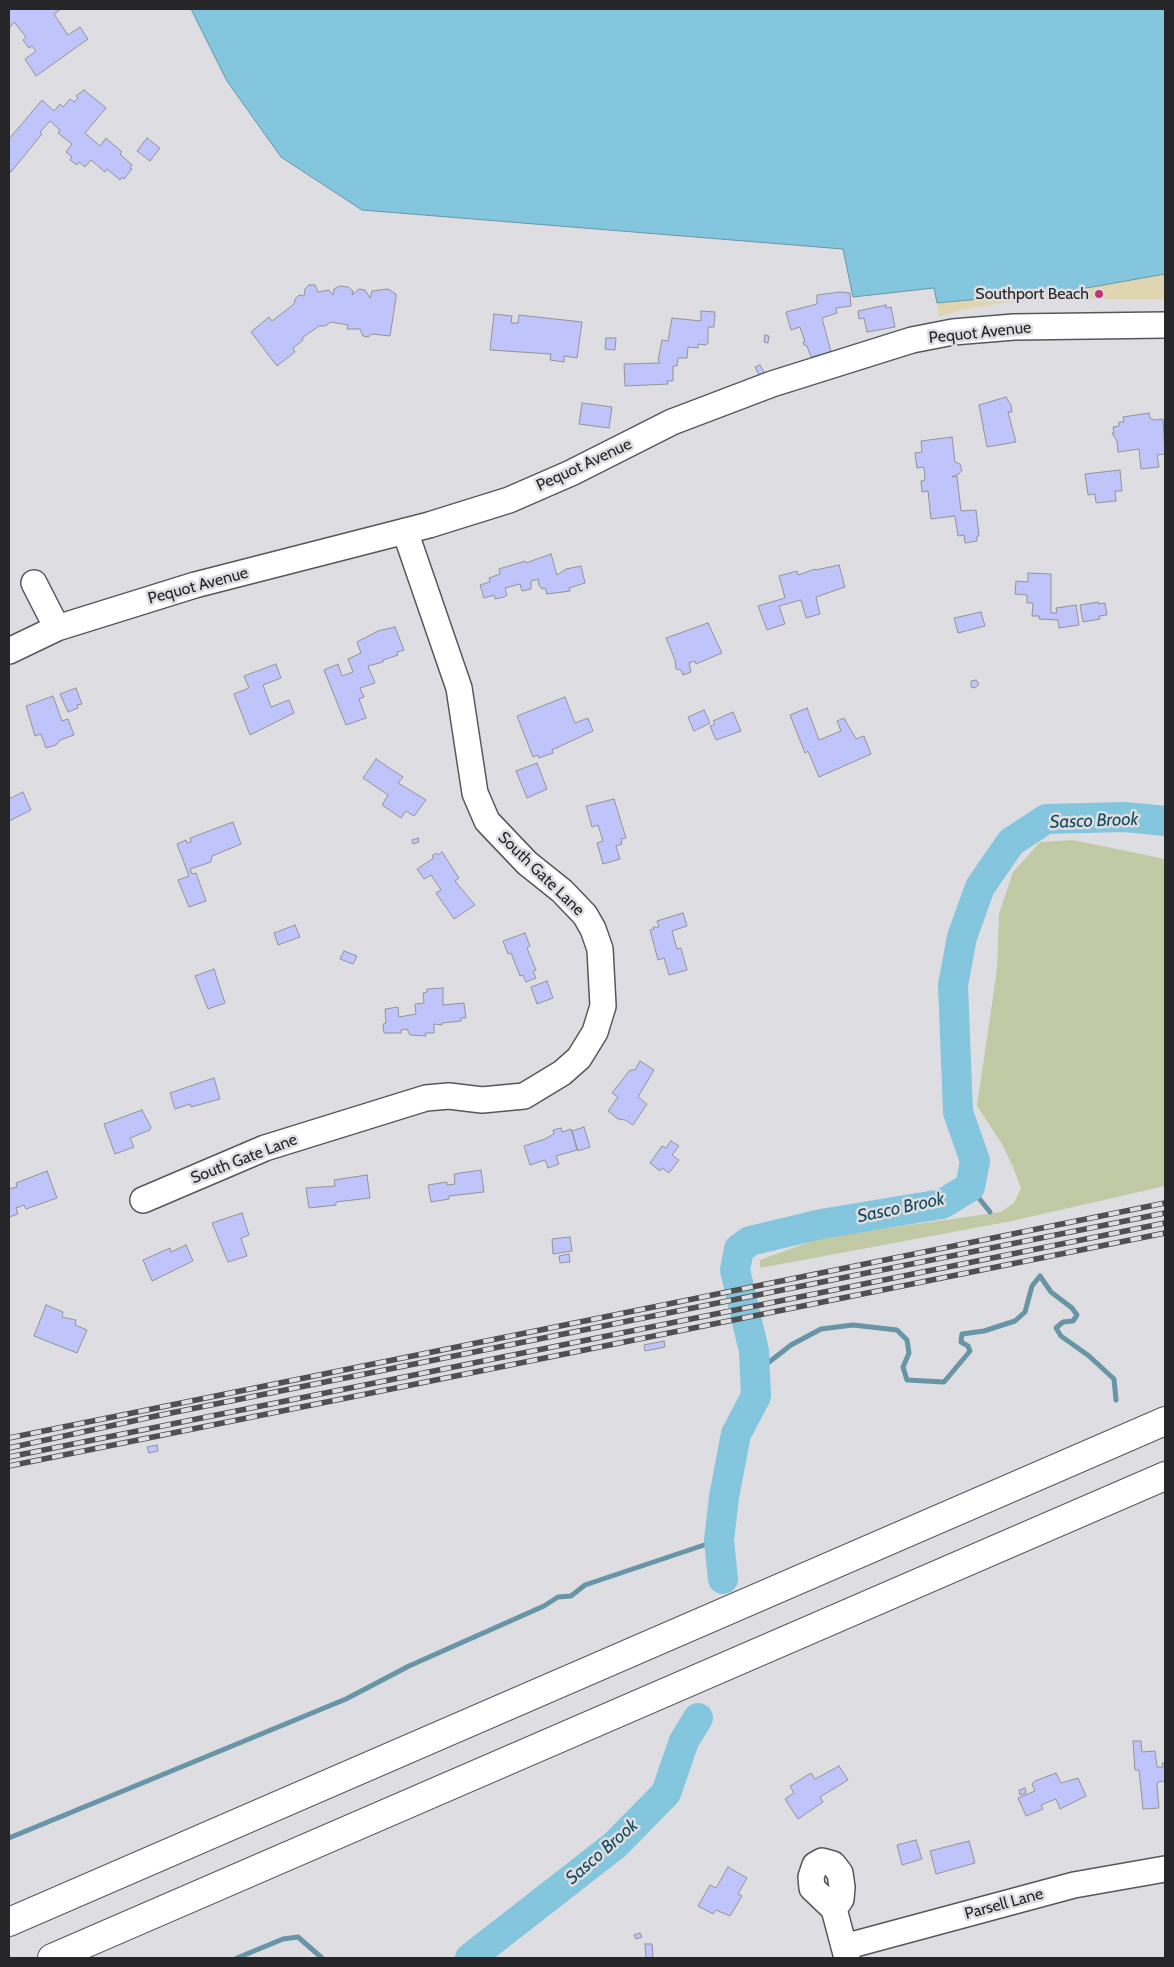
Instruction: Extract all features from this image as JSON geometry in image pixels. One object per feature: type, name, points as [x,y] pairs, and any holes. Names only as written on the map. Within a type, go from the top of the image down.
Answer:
[{"type":"highway","points":[[9,1922],[1165,1421]]},
{"type":"highway","points":[[52,1958],[1165,1476]]},
{"type":"street","name":"Pequot Avenue","points":[[9,651],[57,628],[195,585],[405,531],[509,500],[571,473],[672,422],[772,384],[912,340],[953,332],[1014,327],[1165,325]]},
{"type":"street","name":"South Gate Lane","points":[[143,1200],[265,1148],[426,1098],[449,1096],[482,1100],[524,1096],[562,1072],[579,1058],[595,1032],[603,1006],[600,949],[593,929],[585,915],[562,891],[527,863],[487,821],[475,793],[459,688],[405,531]]},
{"type":"street","points":[[34,583],[57,628]]},
{"type":"street","name":"Parsell Lane","points":[[834,1909],[846,1953],[1074,1884],[1165,1869]]},
{"type":"green space","points":[[1073,840],[1165,859],[1165,1186],[1012,1221],[760,1268],[760,1260],[820,1238],[1001,1212],[1014,1203],[1021,1188],[1013,1167],[1002,1144],[977,1106],[997,969],[999,914],[1013,872],[1040,842]]},
{"type":"sand","name":"Southport Beach","points":[[1165,274],[1165,299],[1056,299],[1004,303],[961,310],[939,317],[937,303],[1075,290]]},
{"type":"water","points":[[191,9],[1165,9],[1165,274],[1075,290],[937,303],[934,288],[853,297],[843,249],[362,210],[281,157],[227,81]]},
{"type":"building","points":[[9,9],[61,9],[54,14],[68,35],[80,27],[88,39],[36,76],[25,59],[36,51],[32,46],[29,48],[23,40],[26,37],[14,22],[9,29]]},
{"type":"building","points":[[84,90],[106,108],[85,133],[100,146],[106,138],[122,152],[120,154],[132,165],[130,168],[132,169],[124,179],[122,177],[120,180],[107,169],[105,172],[91,160],[85,167],[79,162],[77,165],[70,160],[72,157],[66,152],[72,144],[58,133],[60,130],[50,121],[40,132],[42,134],[11,172],[9,170],[9,139],[42,100],[54,111],[60,104],[63,107],[70,99],[74,102],[78,98],[76,96]]},
{"type":"building","points":[[147,138],[160,148],[150,161],[137,151]]},
{"type":"building","points":[[309,285],[315,285],[318,292],[329,290],[333,295],[334,289],[340,286],[348,287],[353,291],[352,295],[359,289],[365,290],[370,298],[372,291],[388,289],[396,294],[390,336],[372,334],[368,337],[363,336],[360,329],[347,329],[348,325],[331,322],[325,326],[319,326],[302,338],[303,340],[293,348],[295,352],[277,366],[251,332],[269,317],[272,321],[294,304],[295,299],[299,295],[304,296],[305,289]]},
{"type":"building","points":[[840,292],[850,293],[851,306],[836,308],[837,313],[822,318],[831,352],[811,357],[807,346],[804,345],[803,342],[805,342],[800,327],[791,330],[786,312],[817,304],[817,295]]},
{"type":"building","points":[[886,305],[886,308],[891,307],[895,327],[867,332],[864,318],[859,319],[858,311]]},
{"type":"building","points":[[701,311],[715,312],[714,327],[708,327],[708,343],[706,345],[698,344],[698,348],[688,347],[687,358],[678,358],[677,366],[673,366],[673,381],[667,381],[668,384],[625,386],[624,364],[660,363],[658,360],[662,340],[668,341],[672,318],[701,321]]},
{"type":"building","points":[[494,314],[512,316],[511,323],[518,323],[519,315],[582,322],[577,358],[564,356],[564,362],[550,360],[551,354],[490,350]]},
{"type":"building","points":[[765,335],[769,336],[768,343],[764,342]]},
{"type":"building","points":[[606,338],[616,338],[615,350],[605,349]]},
{"type":"building","points":[[760,365],[765,374],[760,377],[755,367]]},
{"type":"building","points":[[1006,397],[1011,405],[1012,412],[1008,412],[1016,442],[987,447],[979,405]]},
{"type":"building","points":[[582,403],[612,407],[609,428],[579,424]]},
{"type":"building","points":[[1149,413],[1150,418],[1154,420],[1163,419],[1165,454],[1157,455],[1159,467],[1141,469],[1139,449],[1118,452],[1117,441],[1112,433],[1114,433],[1113,427],[1119,426],[1119,422],[1124,422],[1123,417]]},
{"type":"building","points":[[952,437],[955,462],[960,464],[962,470],[959,474],[952,477],[957,476],[961,511],[976,510],[979,536],[977,536],[977,541],[965,543],[964,535],[958,536],[955,516],[931,519],[928,491],[922,492],[921,481],[925,480],[924,467],[917,468],[915,453],[922,452],[921,441]]},
{"type":"building","points":[[1120,470],[1122,491],[1115,491],[1116,501],[1096,503],[1095,494],[1088,495],[1085,474]]},
{"type":"building","points":[[551,554],[557,575],[566,569],[581,566],[585,583],[569,588],[570,591],[547,594],[545,588],[542,589],[539,585],[538,579],[531,581],[531,589],[522,591],[520,584],[505,588],[507,595],[504,597],[495,599],[494,595],[484,598],[480,585],[490,582],[489,578],[500,574],[499,569],[525,561],[526,563]]},
{"type":"building","points":[[839,565],[845,587],[816,597],[820,614],[806,618],[801,600],[779,606],[785,624],[767,630],[758,606],[785,598],[779,576],[797,571],[798,575],[815,569]]},
{"type":"building","points":[[1028,573],[1051,574],[1051,613],[1057,613],[1056,608],[1076,605],[1079,625],[1059,628],[1058,620],[1039,619],[1039,616],[1032,616],[1033,603],[1027,603],[1027,595],[1015,594],[1016,581],[1028,582]]},
{"type":"building","points":[[1098,602],[1098,604],[1105,603],[1107,615],[1099,616],[1100,619],[1083,622],[1080,605]]},
{"type":"building","points":[[981,612],[985,626],[958,633],[954,618]]},
{"type":"building","points":[[708,623],[722,653],[696,664],[695,661],[689,663],[691,672],[683,675],[681,670],[676,669],[675,660],[666,638]]},
{"type":"building","points":[[395,627],[404,650],[397,652],[398,655],[383,660],[383,662],[368,666],[375,683],[360,688],[364,697],[359,699],[366,718],[346,725],[324,670],[338,664],[342,676],[353,672],[348,659],[361,653],[357,642],[378,631]]},
{"type":"building","points":[[276,664],[281,678],[263,685],[271,707],[289,700],[294,713],[250,735],[234,694],[249,688],[244,676]]},
{"type":"building","points":[[976,680],[979,684],[975,688],[971,687],[971,681]]},
{"type":"building","points":[[76,688],[82,704],[77,705],[78,708],[68,712],[60,694]]},
{"type":"building","points":[[53,696],[62,721],[68,719],[74,735],[46,748],[41,734],[35,736],[26,706]]},
{"type":"building","points":[[565,697],[575,723],[588,718],[593,731],[552,750],[553,753],[539,758],[538,755],[533,757],[517,716]]},
{"type":"building","points":[[807,708],[819,740],[841,731],[837,721],[844,718],[856,739],[864,736],[871,754],[819,777],[808,751],[805,753],[790,715]]},
{"type":"building","points":[[704,710],[710,723],[694,731],[688,717]]},
{"type":"building","points":[[733,712],[741,731],[716,740],[710,726],[715,724],[713,721]]},
{"type":"building","points":[[376,759],[403,777],[398,783],[426,800],[414,816],[406,811],[401,818],[382,805],[388,795],[363,778]]},
{"type":"building","points":[[537,763],[547,789],[527,798],[516,771]]},
{"type":"building","points":[[23,792],[31,810],[9,821],[9,799]]},
{"type":"building","points":[[614,799],[626,838],[621,839],[622,844],[616,846],[620,859],[603,864],[597,843],[603,841],[598,825],[592,827],[586,806]]},
{"type":"building","points":[[233,822],[241,844],[212,856],[211,862],[190,869],[192,874],[196,873],[206,901],[189,907],[178,880],[189,876],[177,844],[186,840],[187,843],[191,842],[190,838]]},
{"type":"building","points":[[418,838],[419,842],[413,844],[412,840]]},
{"type":"building","points":[[442,852],[459,878],[455,881],[475,905],[454,919],[436,893],[441,890],[431,875],[424,879],[417,869],[434,858],[432,856],[436,853],[438,855]]},
{"type":"building","points":[[683,913],[687,926],[672,931],[677,949],[681,948],[687,970],[669,975],[664,958],[658,960],[650,930],[654,929],[653,927],[659,927],[657,921]]},
{"type":"building","points":[[295,925],[300,937],[278,945],[274,933]]},
{"type":"building","points":[[525,933],[530,946],[527,948],[536,970],[533,971],[536,978],[526,982],[523,975],[520,976],[511,953],[508,954],[503,941]]},
{"type":"building","points":[[344,951],[357,956],[353,964],[340,959]]},
{"type":"building","points":[[214,969],[225,1003],[208,1009],[195,976]]},
{"type":"building","points":[[547,981],[553,998],[537,1004],[531,987]]},
{"type":"building","points":[[443,988],[443,1005],[464,1003],[466,1018],[461,1018],[461,1021],[442,1023],[442,1025],[434,1024],[434,1033],[425,1033],[426,1036],[410,1035],[407,1029],[401,1030],[401,1033],[384,1033],[383,1024],[386,1023],[385,1009],[398,1007],[399,1017],[416,1014],[415,1004],[424,1003],[423,993],[427,992],[427,989]]},
{"type":"building","points":[[640,1061],[654,1070],[638,1097],[647,1104],[633,1125],[625,1120],[618,1119],[608,1111],[618,1097],[612,1093],[630,1070],[635,1070]]},
{"type":"building","points":[[214,1078],[220,1099],[191,1107],[190,1104],[175,1109],[170,1093]]},
{"type":"building","points":[[142,1110],[151,1127],[150,1130],[130,1138],[134,1147],[115,1154],[104,1124]]},
{"type":"building","points":[[584,1127],[590,1147],[578,1151],[572,1131]]},
{"type":"building","points":[[561,1128],[562,1132],[571,1129],[577,1150],[556,1156],[559,1164],[548,1168],[545,1160],[530,1165],[524,1146],[545,1139],[554,1134],[553,1130]]},
{"type":"building","points":[[671,1141],[679,1146],[672,1155],[679,1160],[669,1173],[662,1168],[660,1171],[650,1163],[662,1146],[666,1148]]},
{"type":"building","points":[[481,1170],[484,1192],[449,1196],[449,1199],[431,1202],[428,1185],[447,1182],[447,1185],[455,1184],[454,1174]]},
{"type":"building","points":[[47,1171],[57,1198],[26,1209],[24,1205],[16,1208],[18,1214],[9,1217],[9,1189],[17,1187],[16,1183]]},
{"type":"building","points":[[367,1175],[370,1198],[336,1202],[336,1205],[309,1208],[306,1188],[335,1186],[334,1180]]},
{"type":"building","points":[[242,1213],[249,1235],[241,1238],[247,1256],[228,1262],[212,1223]]},
{"type":"building","points":[[570,1237],[572,1251],[553,1254],[552,1239]]},
{"type":"building","points":[[186,1245],[193,1261],[152,1281],[143,1260],[170,1248],[171,1252]]},
{"type":"building","points":[[569,1254],[570,1262],[560,1263],[559,1256]]},
{"type":"building","points":[[46,1305],[63,1312],[62,1317],[76,1320],[75,1325],[87,1330],[77,1353],[34,1336]]},
{"type":"building","points":[[664,1341],[665,1347],[645,1351],[644,1345]]},
{"type":"building","points":[[157,1445],[158,1451],[149,1453],[147,1447]]},
{"type":"building","points":[[1133,1741],[1141,1741],[1142,1752],[1155,1751],[1157,1767],[1163,1767],[1162,1763],[1165,1763],[1165,1785],[1164,1781],[1158,1782],[1157,1785],[1159,1808],[1143,1809],[1139,1770],[1135,1770]]},
{"type":"building","points":[[839,1766],[848,1780],[820,1797],[823,1802],[798,1819],[785,1799],[794,1793],[790,1786],[811,1773],[815,1779]]},
{"type":"building","points":[[1056,1773],[1061,1783],[1078,1778],[1086,1796],[1060,1809],[1056,1799],[1041,1805],[1043,1809],[1026,1816],[1018,1798],[1035,1791],[1032,1784],[1035,1781]]},
{"type":"building","points":[[1025,1788],[1026,1793],[1020,1795],[1019,1790]]},
{"type":"building","points":[[916,1840],[922,1859],[902,1865],[897,1845]]},
{"type":"building","points":[[969,1841],[975,1863],[936,1874],[930,1851]]},
{"type":"building","points":[[728,1867],[747,1878],[738,1894],[742,1896],[730,1916],[716,1910],[713,1914],[698,1906],[710,1885],[716,1888]]},
{"type":"building","points":[[640,1933],[642,1937],[636,1939],[634,1935]]},
{"type":"building","points":[[645,1944],[652,1944],[653,1958],[646,1958]]},
{"type":"waterway","name":"Sasco Brook","points":[[723,1579],[719,1540],[724,1497],[736,1434],[756,1396],[754,1351],[735,1270],[739,1249],[750,1241],[821,1224],[942,1204],[970,1187],[975,1161],[958,1112],[953,985],[962,937],[980,887],[1011,842],[1046,819],[1125,817],[1165,821]]},
{"type":"waterway","points":[[970,1187],[990,1212]]},
{"type":"waterway","points":[[755,1373],[791,1345],[821,1329],[853,1325],[897,1330],[907,1340],[909,1353],[903,1367],[907,1380],[944,1382],[970,1351],[968,1346],[961,1342],[962,1334],[984,1331],[1015,1321],[1025,1312],[1032,1286],[1040,1276],[1051,1292],[1072,1308],[1077,1315],[1073,1321],[1063,1322],[1056,1328],[1061,1336],[1089,1356],[1114,1379],[1116,1400]]},
{"type":"waterway","points":[[9,1838],[346,1699],[409,1666],[544,1606],[558,1597],[571,1596],[585,1585],[719,1540]]},
{"type":"waterway","name":"Sasco Brook","points":[[470,1958],[615,1845],[666,1793],[684,1741],[698,1718]]},
{"type":"waterway","points":[[237,1958],[283,1939],[298,1937],[322,1958]]},
{"type":"railway","points":[[9,1438],[1165,1203]]},
{"type":"railway","points":[[9,1448],[156,1416],[1165,1213]]},
{"type":"railway","points":[[9,1457],[1165,1223]]},
{"type":"railway","points":[[9,1466],[1165,1233]]},
{"type":"place","name":"Southport Beach","points":[[1099,294]]}]
